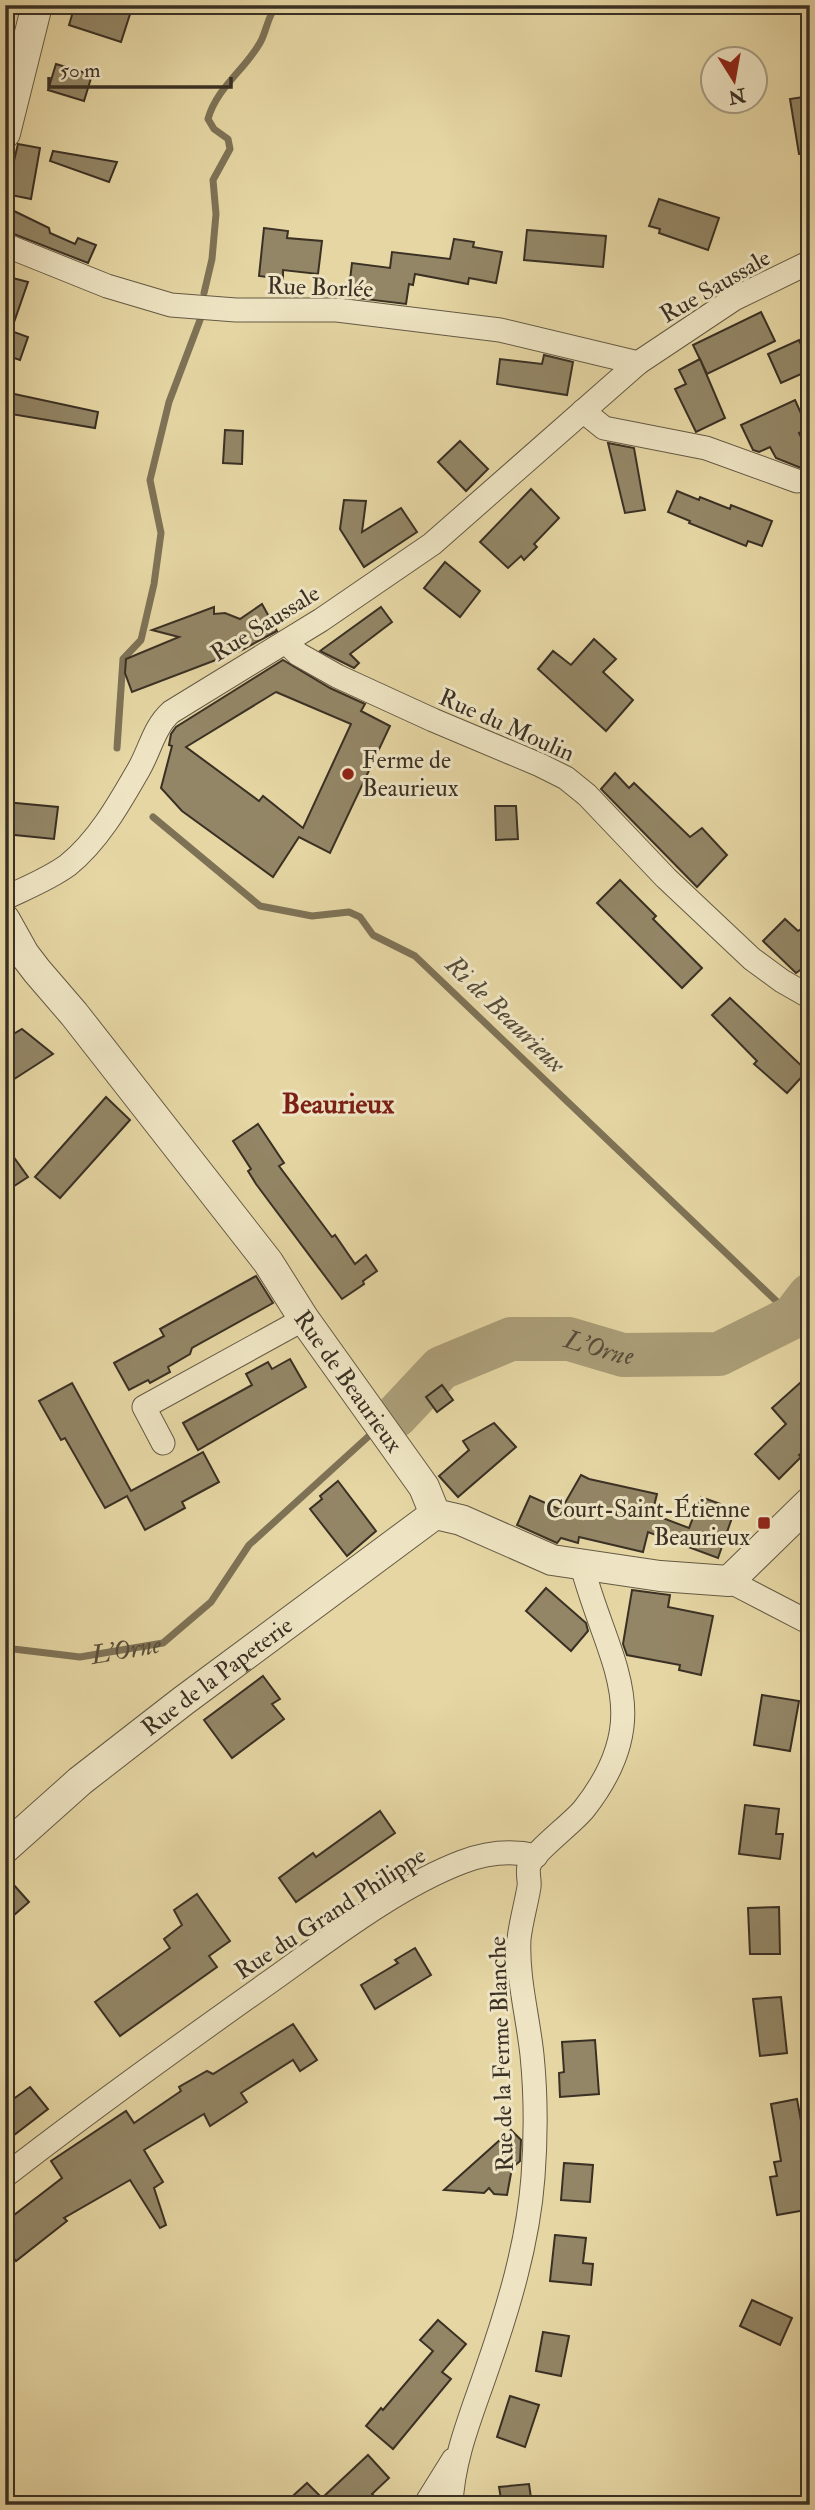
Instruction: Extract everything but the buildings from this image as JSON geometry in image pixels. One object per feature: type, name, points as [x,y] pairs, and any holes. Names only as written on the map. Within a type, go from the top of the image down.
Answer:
[{"type":"street","points":[[5,134],[37,5]]},
{"type":"street","name":"Rue Borlée","points":[[5,245],[107,286],[172,305],[236,310],[337,310],[500,330],[638,363]]},
{"type":"street","name":"Rue Saussale","points":[[5,898],[45,879],[68,864],[90,843],[142,764],[161,721],[171,712],[286,642],[432,544],[638,363],[734,299],[810,262]]},
{"type":"street","points":[[583,411],[604,428],[706,448],[797,481]]},
{"type":"street","name":"Rue du Moulin","points":[[286,642],[298,654],[337,676],[566,778],[587,795],[666,878],[752,959],[810,997]]},
{"type":"street","name":"Rue de Beaurieux","points":[[5,920],[24,954],[52,991],[74,1014],[268,1262],[304,1320],[424,1487],[435,1514]]},
{"type":"street","points":[[163,1443],[144,1407],[304,1320]]},
{"type":"street","points":[[729,1581],[810,1502]]},
{"type":"street","points":[[435,1514],[461,1520],[552,1560],[582,1566],[729,1581],[810,1623]]},
{"type":"street","name":"Rue de la Papeterie","points":[[5,1848],[80,1781],[435,1514]]},
{"type":"street","points":[[536,1856],[574,1823],[600,1789],[617,1754],[622,1731],[623,1698],[619,1672],[582,1566]]},
{"type":"street","name":"Rue du Grand Philippe","points":[[5,2176],[67,2127],[182,2044],[322,1944],[404,1891],[439,1872],[479,1857],[509,1852],[536,1856]]},
{"type":"street","name":"Rue de la Ferme Blanche","points":[[451,2504],[458,2452],[504,2319],[531,2199],[535,2137],[532,2056],[519,1941],[529,1885],[529,1866],[536,1856]]},
{"type":"street","name":"Rue de la Ferme Blanche","points":[[425,2505],[458,2452]]},
{"type":"street","points":[[425,2505],[434,2500],[451,2504]]},
{"type":"waterway","name":"Ri de Beaurieux","points":[[204,293],[212,259],[216,214],[213,180],[230,149],[228,139],[214,129],[208,119],[218,97],[255,51],[277,5]]},
{"type":"waterway","name":"Ri de Beaurieux","points":[[117,748],[123,659],[141,640],[154,584],[161,533],[150,480],[169,402],[200,320]]},
{"type":"waterway","name":"Ri de Beaurieux","points":[[153,817],[260,906],[312,916],[349,912],[360,917],[373,935],[415,956],[793,1317]]},
{"type":"waterway","name":"L'Orne","points":[[396,1416],[441,1368],[511,1339],[569,1339],[623,1355],[719,1354],[793,1317],[810,1295]]},
{"type":"waterway","name":"L'Orne","points":[[5,1648],[80,1657],[163,1643],[211,1602],[249,1545],[370,1435]]},
{"type":"place","name":"Ferme de Beaurieux","points":[[348,774]]},
{"type":"place","name":"Court-Saint-Étienne Beaurieux","points":[[764,1523]]},
{"type":"district","name":"Beaurieux","points":[[338,1103]]}]
